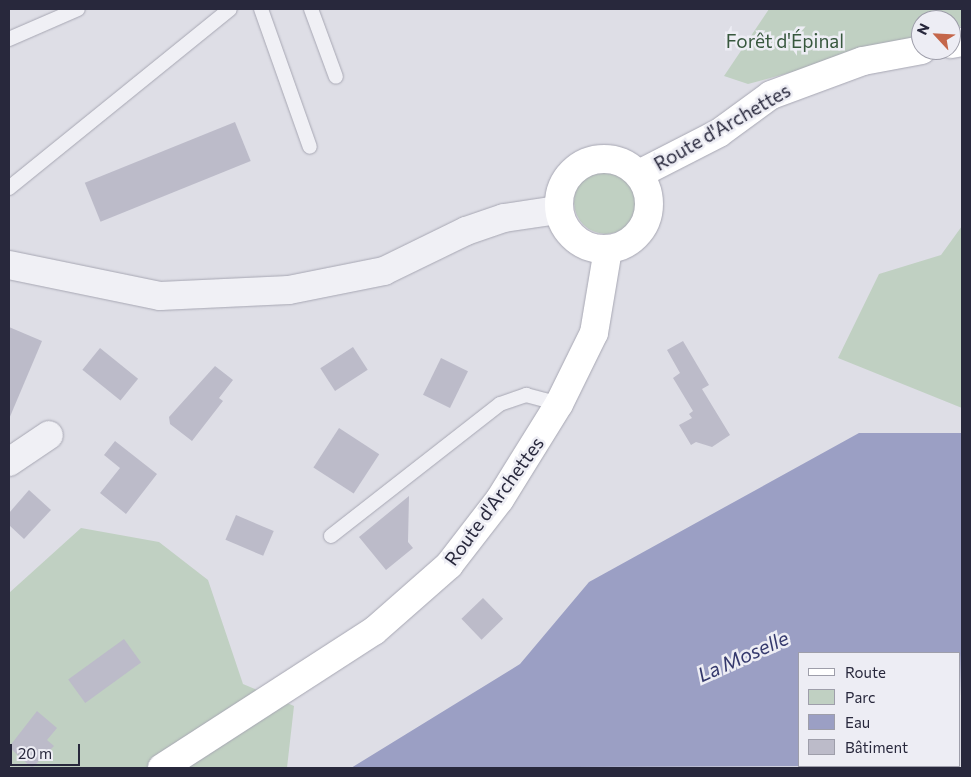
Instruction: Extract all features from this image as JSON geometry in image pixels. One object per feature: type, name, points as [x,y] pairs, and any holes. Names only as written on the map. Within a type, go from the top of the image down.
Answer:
[{"type":"street","name":"Route d'Archettes","points":[[639,174],[719,133],[770,95],[864,61],[911,52]]},
{"type":"street","points":[[613,158],[639,174],[649,198],[647,218],[640,231],[626,244],[608,249],[584,245],[573,237],[558,210],[559,193],[568,174],[581,164],[613,158]]},
{"type":"street","points":[[9,265],[160,296],[289,290],[384,271],[466,231],[504,218],[558,210]]},
{"type":"street","name":"Route d'Archettes","points":[[162,768],[374,631],[449,566],[506,491],[558,404],[594,333],[608,249]]},
{"type":"street","points":[[9,462],[49,435]]},
{"type":"lane","points":[[9,39],[78,9]]},
{"type":"lane","points":[[9,188],[230,9]]},
{"type":"lane","points":[[261,9],[310,147]]},
{"type":"lane","points":[[312,9],[336,77]]},
{"type":"lane","points":[[331,536],[500,404],[526,396],[558,404]]},
{"type":"green space","name":"Forêt d'Épinal","points":[[769,9],[962,9],[962,26],[961,10],[911,10],[911,40],[748,84],[724,76]]},
{"type":"green space","points":[[600,170],[612,170],[629,179],[636,190],[638,202],[636,214],[629,225],[612,234],[600,234],[588,229],[579,220],[574,208],[574,196],[579,184],[588,175]]},
{"type":"green space","points":[[962,226],[962,408],[838,358],[879,274],[941,255]]},
{"type":"green space","points":[[81,528],[159,542],[208,580],[243,684],[294,706],[287,768],[9,768],[9,593]]},
{"type":"water","name":"La Moselle","points":[[859,433],[962,433],[962,741],[961,652],[798,652],[798,766],[351,768],[520,664],[589,582]]},
{"type":"building","points":[[235,122],[251,161],[101,222],[85,183]]},
{"type":"building","points":[[9,327],[42,341],[9,419]]},
{"type":"building","points":[[683,341],[709,385],[702,389],[730,435],[712,447],[696,442],[691,445],[679,425],[692,418],[689,414],[693,411],[673,378],[680,373],[667,350]]},
{"type":"building","points":[[353,347],[368,370],[335,391],[320,368]]},
{"type":"building","points":[[100,348],[138,379],[120,401],[82,370]]},
{"type":"building","points":[[441,358],[468,371],[450,408],[423,395]]},
{"type":"building","points":[[215,366],[233,380],[219,398],[223,401],[192,441],[170,424],[169,417]]},
{"type":"building","points":[[339,428],[379,454],[354,494],[313,467]]},
{"type":"building","points":[[115,441],[157,474],[126,514],[100,493],[120,468],[104,455]]},
{"type":"building","points":[[29,490],[51,510],[24,539],[9,525],[9,513]]},
{"type":"building","points":[[409,496],[408,542],[413,548],[386,570],[359,537]]},
{"type":"building","points":[[236,515],[274,531],[263,556],[225,540]]},
{"type":"building","points":[[483,598],[503,619],[482,640],[461,619]]},
{"type":"building","points":[[124,639],[141,662],[85,703],[68,680]]},
{"type":"building","points":[[37,711],[57,728],[47,740],[54,746],[32,768],[9,747]]}]
